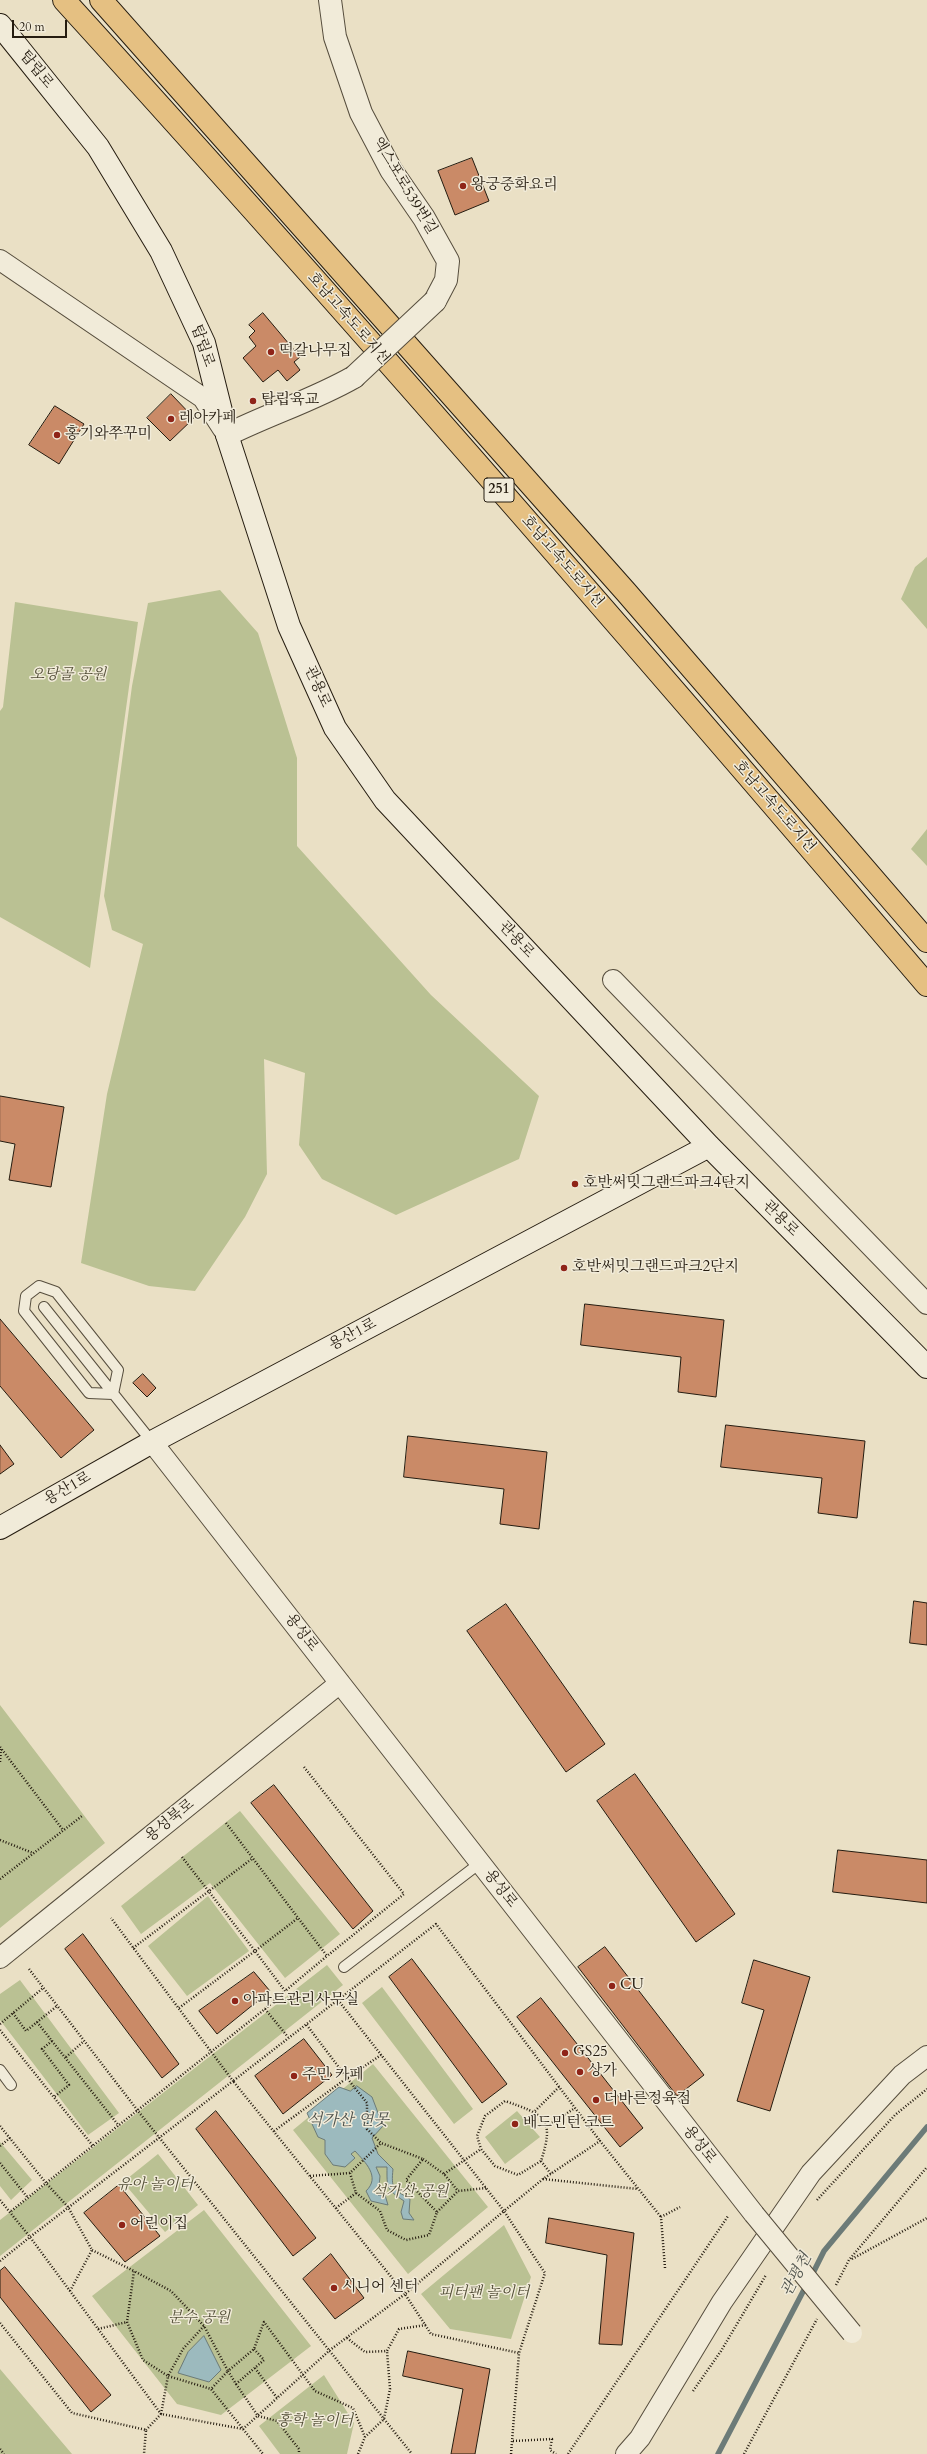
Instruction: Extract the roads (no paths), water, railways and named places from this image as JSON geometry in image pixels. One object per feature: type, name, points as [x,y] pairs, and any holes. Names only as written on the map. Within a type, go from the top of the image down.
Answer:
[{"type":"highway","name":"호남고속도로지선","points":[[64,0],[180,127],[594,598],[927,985]]},
{"type":"highway","name":"호남고속도로지선","points":[[101,0],[626,592],[927,942]]},
{"type":"main road","name":"엑스포로539번길","points":[[227,435],[269,414],[322,395],[354,377],[435,301],[446,280],[448,261],[424,218],[391,170],[361,113],[335,37],[330,0]]},
{"type":"main road","name":"탑립로","points":[[0,25],[98,147],[161,251],[204,343],[227,435]]},
{"type":"main road","name":"관용로","points":[[227,435],[290,626],[335,728],[385,800],[709,1146],[927,1367]]},
{"type":"main road","name":"용산1로","points":[[0,1528],[152,1442],[709,1146]]},
{"type":"street","name":"탑립로","points":[[0,260],[203,398],[227,435]]},
{"type":"street","points":[[613,980],[927,1304]]},
{"type":"street","name":"용성로","points":[[152,1442],[754,2214],[852,2333]]},
{"type":"street","name":"용성북로","points":[[0,1958],[340,1683]]},
{"type":"street","points":[[626,2454],[640,2438],[722,2302],[811,2173],[902,2075],[927,2056]]},
{"type":"lane","points":[[39,1286],[56,1292],[118,1370],[113,1394],[89,1393],[24,1311],[26,1296],[39,1286]]},
{"type":"lane","points":[[44,1307],[152,1442]]},
{"type":"lane","points":[[344,1967],[480,1862]]},
{"type":"lane","points":[[0,2070],[11,2085]]},
{"type":"water","name":"석가산 연못","points":[[357,2086],[372,2097],[383,2126],[372,2138],[378,2154],[393,2169],[392,2181],[394,2188],[410,2199],[409,2213],[414,2220],[403,2219],[401,2212],[404,2201],[394,2194],[389,2187],[387,2167],[376,2167],[380,2176],[379,2187],[376,2190],[378,2195],[385,2195],[388,2205],[371,2201],[366,2191],[370,2186],[372,2175],[367,2165],[355,2151],[351,2154],[355,2158],[345,2167],[333,2165],[325,2154],[325,2140],[318,2137],[307,2113],[339,2087],[350,2091]]},
{"type":"water","points":[[204,2336],[221,2370],[209,2382],[178,2373],[188,2352]]},
{"type":"waterway","name":"관평천","points":[[811,2277],[824,2251],[927,2127]]},
{"type":"waterway","name":"관평천","points":[[718,2454],[807,2284]]},
{"type":"place","name":"왕궁중화요리","points":[[463,186]]},
{"type":"place","name":"떡갈나무집","points":[[271,352]]},
{"type":"place","name":"탑립육교","points":[[253,401]]},
{"type":"place","name":"레아카페","points":[[171,419]]},
{"type":"place","name":"홍기와쭈꾸미","points":[[57,435]]},
{"type":"place","name":"호반써밋그랜드파크4단지","points":[[575,1184]]},
{"type":"place","name":"호반써밋그랜드파크2단지","points":[[564,1268]]},
{"type":"place","name":"CU","points":[[612,1986]]},
{"type":"place","name":"아파트관리사무실","points":[[235,2001]]},
{"type":"place","name":"GS25","points":[[565,2053]]},
{"type":"place","name":"상가","points":[[580,2072]]},
{"type":"place","name":"주민 카페","points":[[294,2076]]},
{"type":"place","name":"더바른정육점","points":[[596,2100]]},
{"type":"place","name":"배드민턴 코트","points":[[515,2124]]},
{"type":"place","name":"어린이집","points":[[122,2225]]},
{"type":"place","name":"시니어 센터","points":[[334,2288]]},
{"type":"park label","name":"오당골 공원","points":[[68,676]]},
{"type":"park label","name":"유아 놀이터","points":[[155,2186]]},
{"type":"park label","name":"석가산 공원","points":[[410,2193]]},
{"type":"park label","name":"피터팬 놀이터","points":[[484,2294]]},
{"type":"park label","name":"분수 공원","points":[[199,2319]]},
{"type":"park label","name":"홍학 놀이터","points":[[315,2422]]}]
